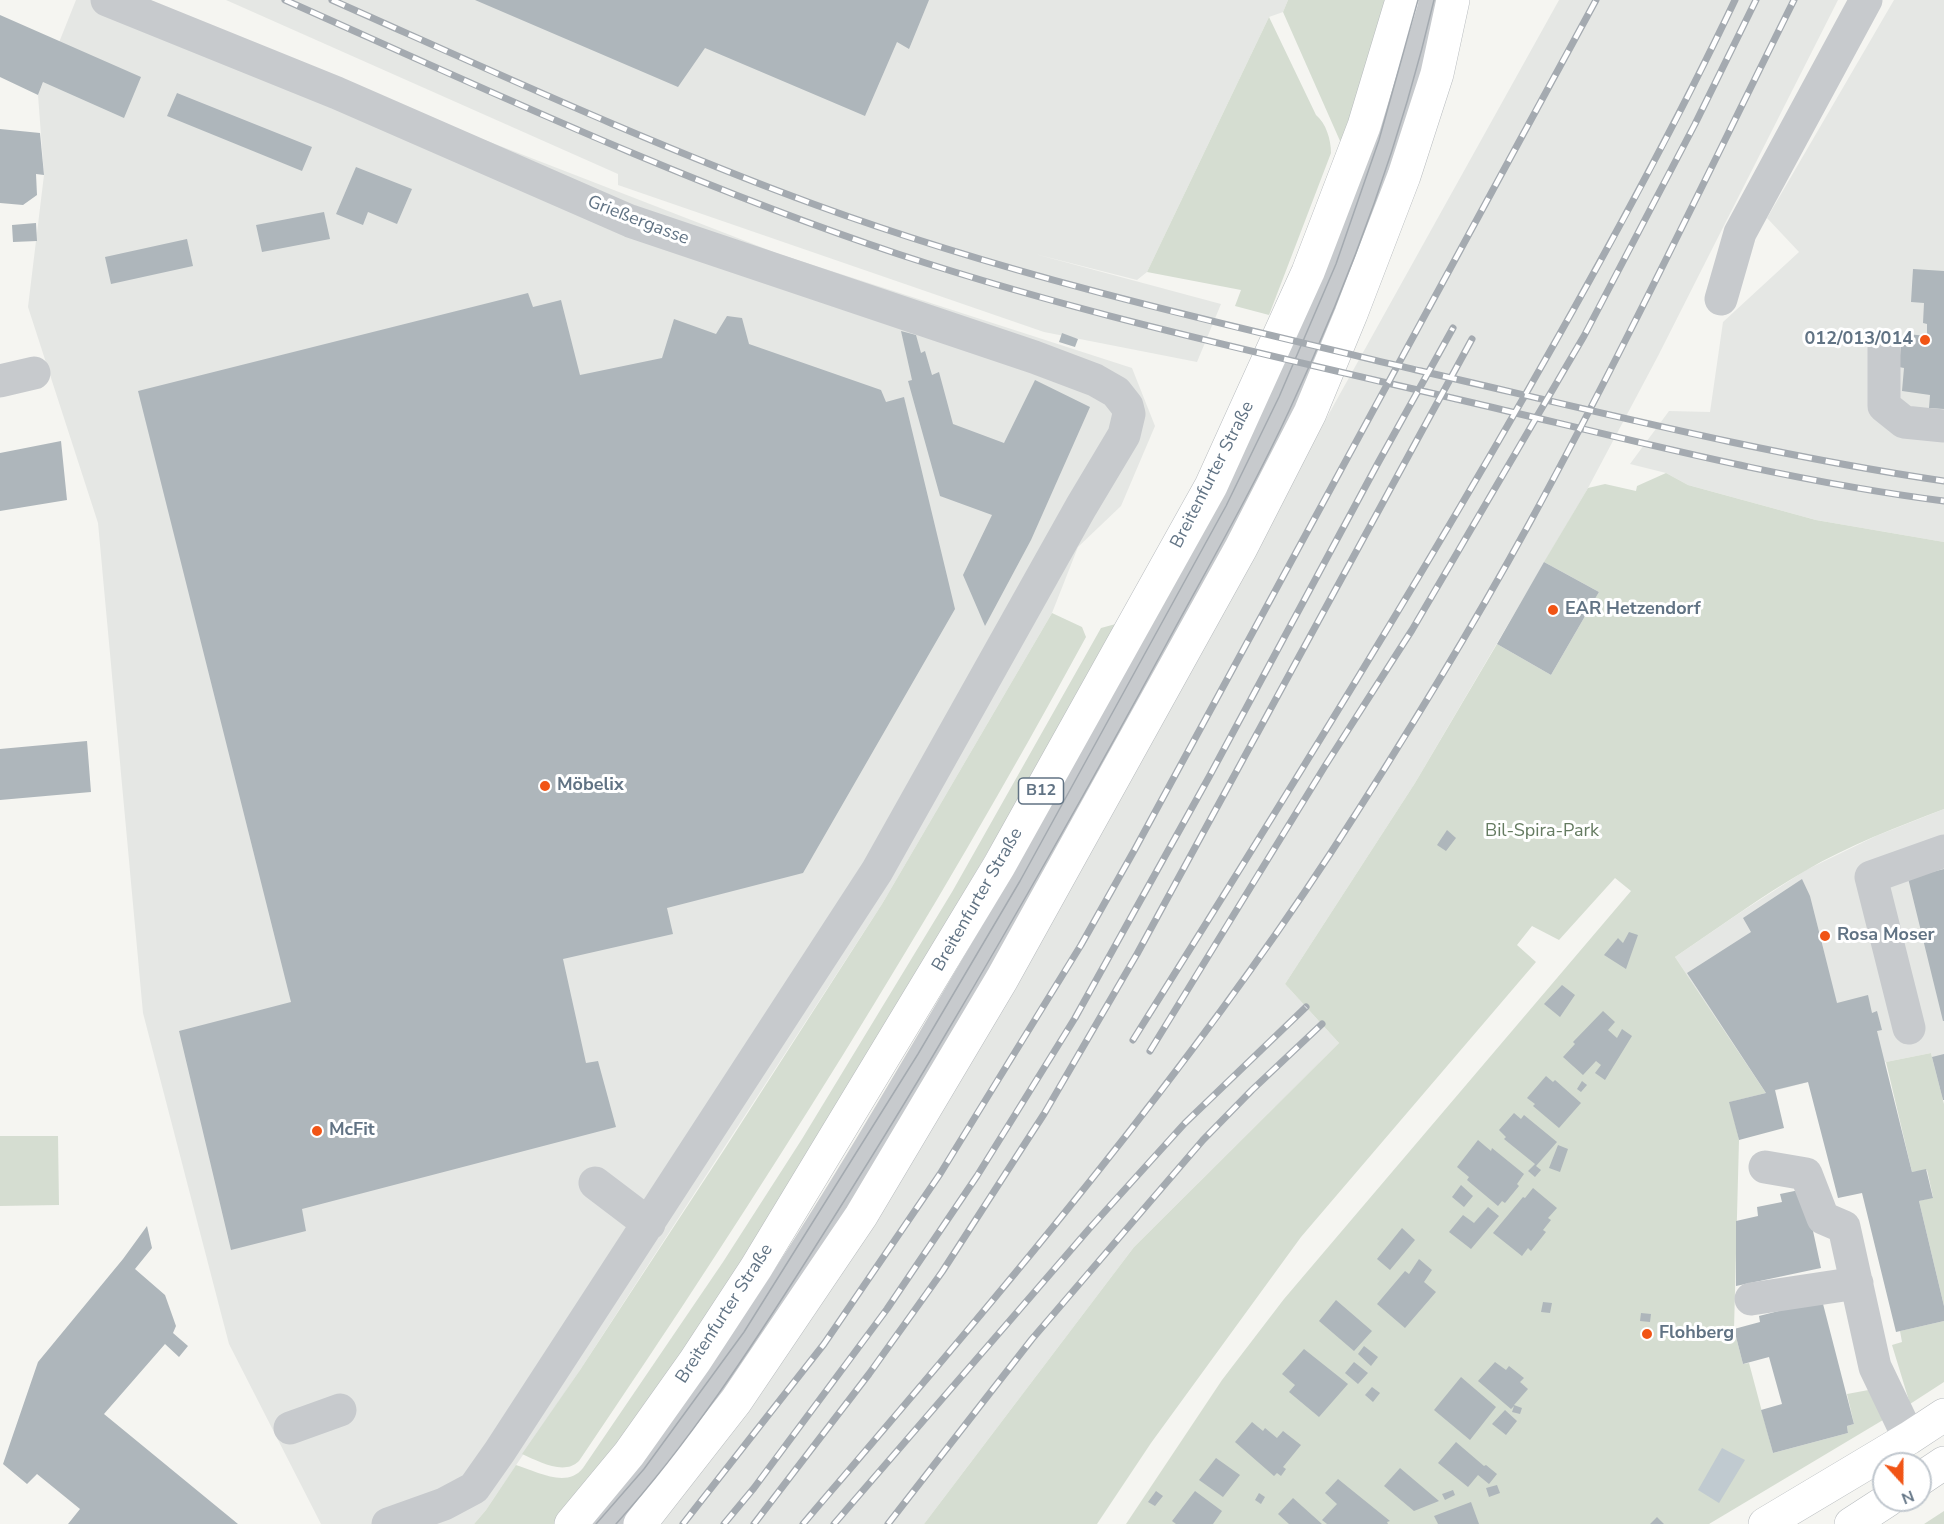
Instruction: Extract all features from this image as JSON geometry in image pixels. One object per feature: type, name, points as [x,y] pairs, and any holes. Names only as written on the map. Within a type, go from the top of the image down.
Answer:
[{"type":"main road","name":"Breitenfurter Straße","points":[[571,1524],[629,1454],[695,1362],[756,1268],[999,866],[1210,486],[1308,272],[1364,126],[1402,0]]},
{"type":"main road","points":[[640,1524],[736,1401],[861,1216],[1002,979],[1241,548],[1310,413],[1351,314],[1404,176],[1437,74],[1453,0]]},
{"type":"main road","points":[[1765,1524],[1944,1415]]},
{"type":"main road","points":[[1851,1524],[1872,1510]]},
{"type":"street","name":"Grießergasse","points":[[107,0],[337,93],[630,221],[1034,357],[1095,380],[1116,392],[1126,406],[1129,414],[1124,435],[1075,517],[877,871],[648,1224]]},
{"type":"street","name":"Breitenfurter Straße","points":[[606,1524],[647,1476],[718,1382],[812,1238],[914,1073],[1029,879],[1225,521],[1315,331],[1370,193],[1396,111],[1426,0]]},
{"type":"street","points":[[1721,299],[1740,233],[1866,0]]},
{"type":"street","points":[[1884,348],[1884,406],[1904,422],[1944,426]]},
{"type":"street","points":[[0,381],[34,373]]},
{"type":"street","points":[[1909,1028],[1872,877],[1944,851]]},
{"type":"street","points":[[1765,1167],[1806,1174],[1823,1218],[1844,1227],[1875,1367],[1908,1438]]},
{"type":"street","points":[[388,1524],[444,1504],[474,1488],[648,1224],[595,1183]]},
{"type":"street","points":[[1751,1299],[1857,1283]]},
{"type":"street","points":[[290,1428],[340,1410]]},
{"type":"shaded area","points":[[76,0],[143,0],[446,125],[779,254],[1132,368],[1155,426],[1121,506],[1078,547],[1052,613],[882,904],[580,1370],[486,1510],[474,1524],[321,1524],[229,1344],[143,1013],[98,523],[28,307],[44,175],[38,95]]},
{"type":"shaded area","points":[[226,0],[1288,0],[1283,12],[1269,17],[1147,272],[1137,280],[1035,254],[1221,304],[1197,362],[1044,332],[618,185],[618,174]]},
{"type":"shaded area","points":[[1559,0],[1838,0],[1658,356],[1588,488],[1415,783],[1285,984],[1339,1043],[1134,1247],[924,1524],[655,1524],[1172,696]]},
{"type":"shaded area","points":[[1894,0],[1944,0],[1944,542],[1816,520],[1688,485],[1666,473],[1630,464],[1669,411],[1710,412],[1723,322],[1799,252],[1767,218]]},
{"type":"shaded area","name":"Rosa Moser","points":[[1944,809],[1944,1096],[1942,1096],[1931,1053],[1886,1062],[1766,1093],[1675,957],[1806,870],[1876,836]]},
{"type":"shaded area","points":[[1722,1448],[1745,1460],[1719,1503],[1698,1490]]},
{"type":"green space","points":[[1288,0],[1386,0],[1344,150],[1283,12]]},
{"type":"green space","points":[[1269,17],[1316,115],[1325,127],[1331,153],[1269,315],[1235,306],[1241,290],[1147,272]]},
{"type":"green space","name":"Bil-Spira-Park","points":[[1666,473],[1688,485],[1816,520],[1944,542],[1944,809],[1873,837],[1805,871],[1675,957],[1766,1093],[1730,1102],[1739,1140],[1734,1329],[1743,1364],[1749,1363],[1773,1453],[1848,1433],[1847,1426],[1854,1424],[1847,1394],[1874,1389],[1888,1417],[1709,1524],[1126,1524],[1222,1380],[1284,1299],[1631,891],[1615,878],[1559,940],[1532,926],[1517,945],[1536,962],[1301,1237],[1151,1443],[1097,1524],[924,1524],[1134,1247],[1339,1043],[1285,984],[1415,783],[1497,644],[1551,675],[1599,592],[1544,562],[1588,488],[1605,484],[1636,491],[1637,486]]},
{"type":"green space","points":[[1052,613],[1082,627],[1086,637],[967,848],[843,1055],[713,1260],[579,1461],[573,1465],[559,1467],[522,1454],[580,1370],[724,1150],[882,904]]},
{"type":"green space","points":[[1123,622],[698,1344],[554,1524],[474,1524],[516,1465],[560,1478],[576,1474],[583,1468],[723,1262],[802,1139],[952,892],[1101,628]]},
{"type":"green space","points":[[1931,1053],[1944,1104],[1944,1306],[1919,1201],[1933,1197],[1927,1170],[1912,1172],[1886,1062]]},
{"type":"green space","points":[[0,1136],[58,1136],[59,1205],[0,1206]]},
{"type":"green space","points":[[1944,1321],[1944,1382],[1910,1404],[1892,1345],[1902,1342],[1900,1331]]},
{"type":"green space","points":[[1944,1511],[1944,1524],[1924,1524]]},
{"type":"building","points":[[475,0],[929,0],[909,49],[897,42],[865,116],[705,48],[678,87]]},
{"type":"building","points":[[0,15],[141,77],[124,118],[43,82],[38,95],[0,77]]},
{"type":"building","points":[[177,93],[312,147],[302,171],[167,116]]},
{"type":"building","points":[[0,129],[40,133],[44,175],[36,174],[37,195],[23,205],[0,203]]},
{"type":"building","points":[[356,167],[412,189],[397,224],[368,212],[363,225],[336,214]]},
{"type":"building","points":[[324,212],[330,239],[262,252],[256,225]]},
{"type":"building","points":[[36,223],[37,241],[13,242],[12,225]]},
{"type":"building","points":[[187,239],[193,266],[111,284],[105,257]]},
{"type":"building","name":"012/013/014","points":[[1913,269],[1944,271],[1944,409],[1929,408],[1930,395],[1902,391],[1904,368],[1899,367],[1901,344],[1906,345],[1907,334],[1927,336],[1927,324],[1923,323],[1924,303],[1911,302]]},
{"type":"building","name":"Möbelix","points":[[528,293],[533,307],[561,300],[580,375],[662,358],[674,319],[716,334],[727,316],[742,318],[749,344],[881,390],[886,402],[904,397],[955,609],[803,873],[667,908],[673,934],[563,959],[586,1063],[598,1061],[616,1127],[302,1209],[306,1231],[231,1250],[179,1031],[291,1002],[138,391]]},
{"type":"building","points":[[901,331],[916,335],[921,353],[925,351],[932,375],[939,372],[953,424],[1004,443],[1035,380],[1090,407],[1031,540],[985,626],[963,575],[992,515],[940,496],[908,381],[912,380]]},
{"type":"building","points":[[1062,333],[1078,339],[1075,347],[1059,342]]},
{"type":"building","points":[[61,441],[67,500],[0,511],[0,453]]},
{"type":"building","name":"EAR Hetzendorf","points":[[1544,562],[1599,592],[1551,675],[1497,644]]},
{"type":"building","points":[[87,741],[91,792],[0,800],[0,749]]},
{"type":"building","points":[[1447,830],[1456,838],[1446,851],[1437,845]]},
{"type":"building","points":[[1944,869],[1944,1021],[1943,1021],[1908,878]]},
{"type":"building","points":[[1802,879],[1810,896],[1837,1003],[1868,995],[1872,1013],[1877,1011],[1882,1030],[1877,1031],[1912,1172],[1926,1169],[1933,1198],[1919,1201],[1944,1306],[1944,1321],[1896,1332],[1862,1193],[1838,1198],[1808,1082],[1775,1090],[1784,1128],[1739,1140],[1729,1102],[1766,1093],[1687,973],[1751,932],[1743,918]]},
{"type":"building","points":[[1629,932],[1638,935],[1626,969],[1604,955],[1618,938],[1623,943]]},
{"type":"building","points":[[1562,985],[1575,995],[1560,1017],[1544,1004]]},
{"type":"building","points":[[1603,1011],[1615,1022],[1608,1030],[1617,1038],[1622,1029],[1632,1036],[1605,1080],[1595,1073],[1601,1065],[1596,1061],[1583,1075],[1563,1057],[1575,1044],[1573,1042]]},
{"type":"building","points":[[1944,1054],[1944,1100],[1943,1100],[1932,1057]]},
{"type":"building","points":[[1546,1076],[1553,1082],[1555,1080],[1581,1103],[1559,1128],[1527,1098]]},
{"type":"building","points":[[1582,1081],[1587,1085],[1581,1092],[1577,1089]]},
{"type":"building","points":[[1514,1113],[1521,1119],[1524,1115],[1557,1142],[1536,1166],[1541,1170],[1535,1177],[1528,1171],[1535,1164],[1504,1139],[1506,1137],[1499,1130]]},
{"type":"building","points":[[1478,1140],[1491,1151],[1492,1148],[1524,1174],[1517,1184],[1519,1186],[1505,1203],[1502,1201],[1498,1206],[1467,1180],[1469,1177],[1457,1167]]},
{"type":"building","points":[[1558,1145],[1568,1149],[1560,1172],[1549,1168]]},
{"type":"building","points":[[1461,1185],[1473,1196],[1464,1207],[1452,1197]]},
{"type":"building","points":[[1533,1188],[1557,1208],[1548,1218],[1551,1220],[1543,1230],[1546,1232],[1531,1251],[1528,1248],[1522,1256],[1493,1233]]},
{"type":"building","points":[[1804,1189],[1821,1268],[1736,1286],[1736,1221],[1758,1216],[1757,1207],[1782,1202],[1780,1194]]},
{"type":"building","points":[[1488,1207],[1499,1216],[1471,1249],[1449,1232],[1463,1215],[1474,1223]]},
{"type":"building","points":[[147,1226],[152,1248],[135,1269],[165,1295],[176,1326],[173,1333],[188,1346],[179,1357],[165,1344],[104,1414],[238,1524],[68,1524],[80,1509],[37,1474],[27,1484],[3,1464],[38,1362],[123,1259]]},
{"type":"building","points":[[1402,1228],[1415,1240],[1390,1270],[1377,1259]]},
{"type":"building","points":[[1419,1259],[1432,1270],[1424,1282],[1436,1292],[1405,1328],[1377,1304],[1405,1271],[1409,1274]]},
{"type":"building","points":[[1336,1300],[1372,1331],[1354,1351],[1319,1321]]},
{"type":"building","points":[[1822,1300],[1854,1424],[1847,1426],[1848,1433],[1773,1453],[1761,1410],[1782,1404],[1769,1357],[1743,1364],[1734,1329],[1760,1322],[1759,1316]]},
{"type":"building","points":[[1543,1302],[1552,1303],[1550,1313],[1541,1312]]},
{"type":"building","points":[[1641,1313],[1651,1314],[1650,1322],[1640,1321]]},
{"type":"building","points":[[1364,1346],[1378,1357],[1371,1366],[1358,1354]]},
{"type":"building","points":[[1304,1349],[1348,1384],[1319,1417],[1289,1392],[1295,1385],[1282,1374]]},
{"type":"building","points":[[1354,1362],[1368,1373],[1358,1384],[1345,1373]]},
{"type":"building","points":[[1495,1362],[1506,1370],[1509,1366],[1524,1378],[1520,1382],[1528,1389],[1514,1405],[1522,1408],[1520,1414],[1512,1412],[1514,1406],[1511,1409],[1478,1381]]},
{"type":"building","points":[[1461,1377],[1496,1407],[1470,1440],[1434,1410]]},
{"type":"building","points":[[1372,1387],[1380,1393],[1373,1402],[1365,1395]]},
{"type":"building","points":[[1505,1410],[1517,1421],[1506,1435],[1492,1424]]},
{"type":"building","points":[[1252,1422],[1263,1431],[1265,1428],[1277,1438],[1283,1431],[1301,1445],[1283,1467],[1286,1469],[1281,1476],[1277,1473],[1274,1476],[1235,1442]]},
{"type":"building","points":[[1456,1442],[1497,1474],[1489,1484],[1478,1475],[1468,1487],[1438,1463]]},
{"type":"building","points":[[1216,1458],[1240,1475],[1223,1497],[1199,1480]]},
{"type":"building","points":[[1400,1468],[1439,1501],[1414,1511],[1384,1486]]},
{"type":"building","points":[[1338,1479],[1390,1521],[1387,1522],[1388,1524],[1327,1524],[1322,1520],[1337,1504],[1325,1493]]},
{"type":"building","points":[[1497,1485],[1500,1493],[1489,1497],[1486,1488]]},
{"type":"building","points":[[1453,1490],[1455,1495],[1445,1500],[1442,1494]]},
{"type":"building","points":[[1156,1491],[1163,1496],[1155,1506],[1148,1502]]},
{"type":"building","points":[[1195,1491],[1222,1511],[1213,1524],[1176,1524],[1172,1521]]},
{"type":"building","points":[[1259,1493],[1265,1497],[1261,1504],[1255,1500]]},
{"type":"building","points":[[1293,1498],[1322,1524],[1289,1524],[1278,1514]]},
{"type":"building","points":[[1471,1502],[1479,1524],[1438,1524],[1434,1516]]},
{"type":"building","points":[[1657,1517],[1664,1524],[1650,1524]]},
{"type":"tram line","points":[[596,1524],[644,1469],[744,1332],[918,1054],[1020,881],[1226,506],[1279,397],[1336,264],[1379,140],[1418,0]]},
{"type":"tram line","points":[[616,1524],[643,1493],[719,1394],[880,1144],[1031,887],[1230,528],[1289,411],[1353,261],[1390,157],[1434,0]]},
{"type":"railway","points":[[285,0],[665,167],[820,227],[970,277],[1188,336],[1654,446],[1828,483],[1944,501]]},
{"type":"railway","points":[[332,0],[572,107],[694,158],[816,205],[965,255],[1192,316],[1617,417],[1813,458],[1944,481]]},
{"type":"railway","points":[[683,1524],[824,1344],[940,1174],[1081,945],[1596,0]]},
{"type":"railway","points":[[1133,1040],[1334,717],[1480,472],[1635,197],[1735,0]]},
{"type":"railway","points":[[1150,1051],[1325,766],[1412,630],[1584,336],[1695,124],[1756,0]]},
{"type":"railway","points":[[803,1524],[1077,1197],[1208,1029],[1330,854],[1432,691],[1529,524],[1631,329],[1794,0]]},
{"type":"railway","points":[[724,1524],[754,1488],[887,1309],[977,1176],[1075,1018],[1453,328]]},
{"type":"railway","points":[[754,1524],[869,1374],[942,1272],[1044,1114],[1137,954],[1472,339]]},
{"type":"railway","points":[[834,1524],[1089,1229],[1185,1123],[1306,1007]]},
{"type":"railway","points":[[888,1524],[1032,1339],[1203,1140],[1322,1024]]},
{"type":"place","name":"012/013/014","points":[[1925,340]]},
{"type":"place","name":"EAR Hetzendorf","points":[[1553,610]]},
{"type":"place","name":"Möbelix","points":[[545,786]]},
{"type":"place","name":"Rosa Moser","points":[[1825,936]]},
{"type":"place","name":"McFit","points":[[317,1131]]},
{"type":"place","name":"Flohberg","points":[[1647,1334]]}]
